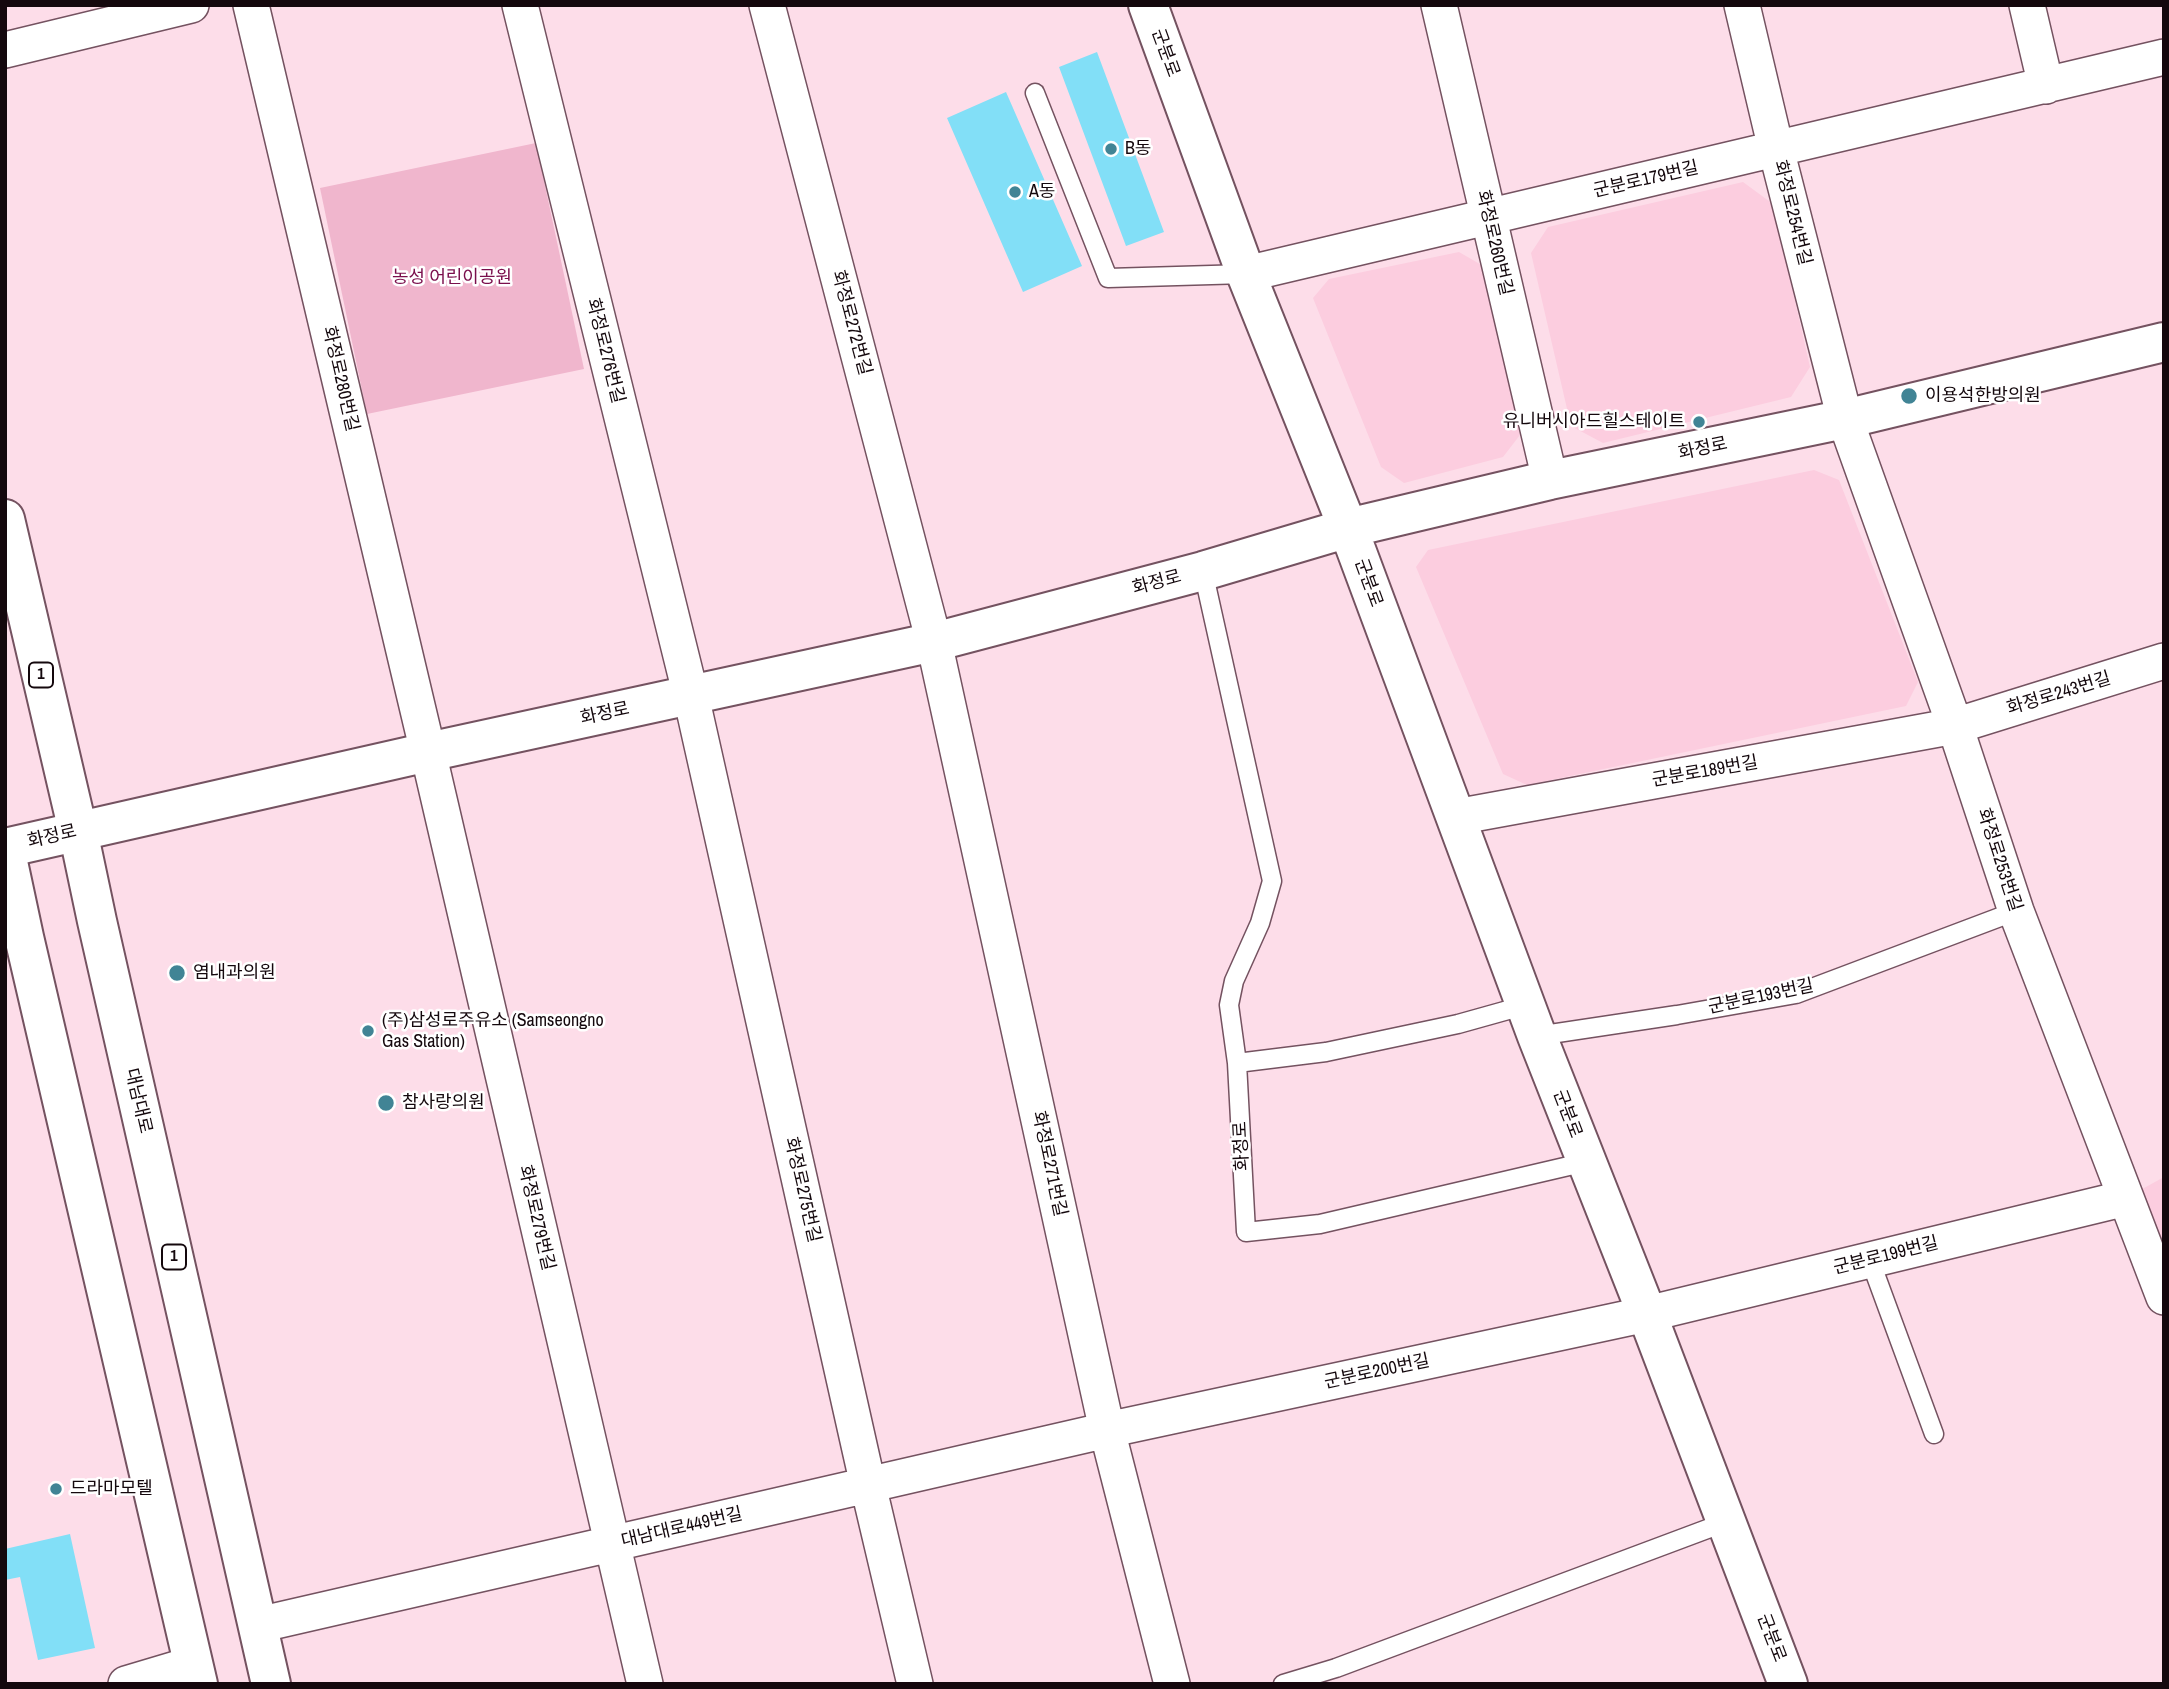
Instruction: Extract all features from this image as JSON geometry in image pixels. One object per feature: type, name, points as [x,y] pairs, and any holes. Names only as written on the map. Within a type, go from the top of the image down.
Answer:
[{"type":"street","points":[[5,50],[191,5]]},
{"type":"street","name":"화정로280번길","points":[[251,5],[428,752]]},
{"type":"street","name":"화정로276번길","points":[[520,5],[691,696]]},
{"type":"street","name":"화정로272번길","points":[[767,5],[934,642]]},
{"type":"street","name":"군분로","points":[[1147,5],[1247,274],[1348,528],[1531,1021],[1647,1314],[1788,1684]]},
{"type":"street","name":"화정로260번길","points":[[1438,5],[1550,480]]},
{"type":"street","name":"화정로254번길","points":[[1742,5],[1845,419]]},
{"type":"street","points":[[2028,5],[2046,86]]},
{"type":"street","name":"군분로179번길","points":[[1247,274],[2164,57]]},
{"type":"street","name":"화정로","points":[[5,848],[428,752],[934,642],[1203,571],[1348,528],[1550,480],[1845,419],[2164,342]]},
{"type":"street","name":"화정로253번길","points":[[1845,419],[1955,726],[2016,911],[2164,1297]]},
{"type":"street","name":"대남대로","points":[[5,519],[271,1684]]},
{"type":"street","name":"화정로271번길","points":[[934,642],[1107,1430],[1172,1684]]},
{"type":"street","name":"화정로243번길","points":[[1955,726],[2164,661]]},
{"type":"street","name":"화정로275번길","points":[[691,696],[915,1684]]},
{"type":"street","name":"군분로189번길","points":[[1456,817],[1955,726]]},
{"type":"street","name":"화정로279번길","points":[[428,752],[645,1684]]},
{"type":"street","points":[[5,848],[196,1674],[126,1684]]},
{"type":"street","name":"군분로199번길","points":[[1647,1314],[2126,1198]]},
{"type":"street","name":"군분로200번길","points":[[1107,1430],[1647,1314]]},
{"type":"street","name":"대남대로449번길","points":[[258,1625],[1107,1430]]},
{"type":"lane","points":[[1035,93],[1108,278],[1247,274]]},
{"type":"lane","name":"화정로","points":[[1203,571],[1272,881],[1260,923],[1234,981],[1230,1005],[1237,1063],[1247,1232]]},
{"type":"lane","name":"군분로193번길","points":[[1237,1063],[1326,1052],[1458,1024],[1678,1015],[1796,994],[2016,911]]},
{"type":"lane","name":"군분로","points":[[1247,1232],[1320,1224],[1586,1162]]},
{"type":"lane","points":[[1870,1260],[1934,1434]]},
{"type":"lane","points":[[1283,1684],[1336,1668],[1726,1522]]},
{"type":"shaded area","points":[[1743,182],[1773,204],[1810,367],[1791,397],[1603,443],[1571,426],[1531,253],[1548,227]]},
{"type":"shaded area","points":[[1459,252],[1485,267],[1520,435],[1503,457],[1404,483],[1381,467],[1313,298],[1329,279]]},
{"type":"shaded area","points":[[1814,470],[1839,480],[1918,682],[1906,706],[1527,785],[1503,774],[1416,567],[1428,550]]},
{"type":"shaded area","points":[[2164,1177],[2164,1297],[2126,1198]]},
{"type":"green space","name":"농성 어린이공원","points":[[536,143],[584,369],[367,414],[320,188]]},
{"type":"building","name":"B동","points":[[1097,52],[1164,232],[1126,246],[1059,67]]},
{"type":"building","name":"A동","points":[[1006,92],[1082,266],[1023,292],[947,118]]},
{"type":"building","points":[[70,1534],[95,1648],[38,1660],[20,1577],[5,1580],[5,1549]]},
{"type":"place","name":"B동","points":[[1111,149]]},
{"type":"place","name":"A동","points":[[1015,192]]},
{"type":"place","name":"이용석한방의원","points":[[1909,396]]},
{"type":"place","name":"유니버시아드힐스테이트","points":[[1699,422]]},
{"type":"place","name":"염내과의원","points":[[177,973]]},
{"type":"place","name":"(주)삼성로주유소 (Samseongno Gas Station)","points":[[368,1031]]},
{"type":"place","name":"참사랑의원","points":[[386,1103]]},
{"type":"place","name":"드라마모텔","points":[[56,1489]]}]
